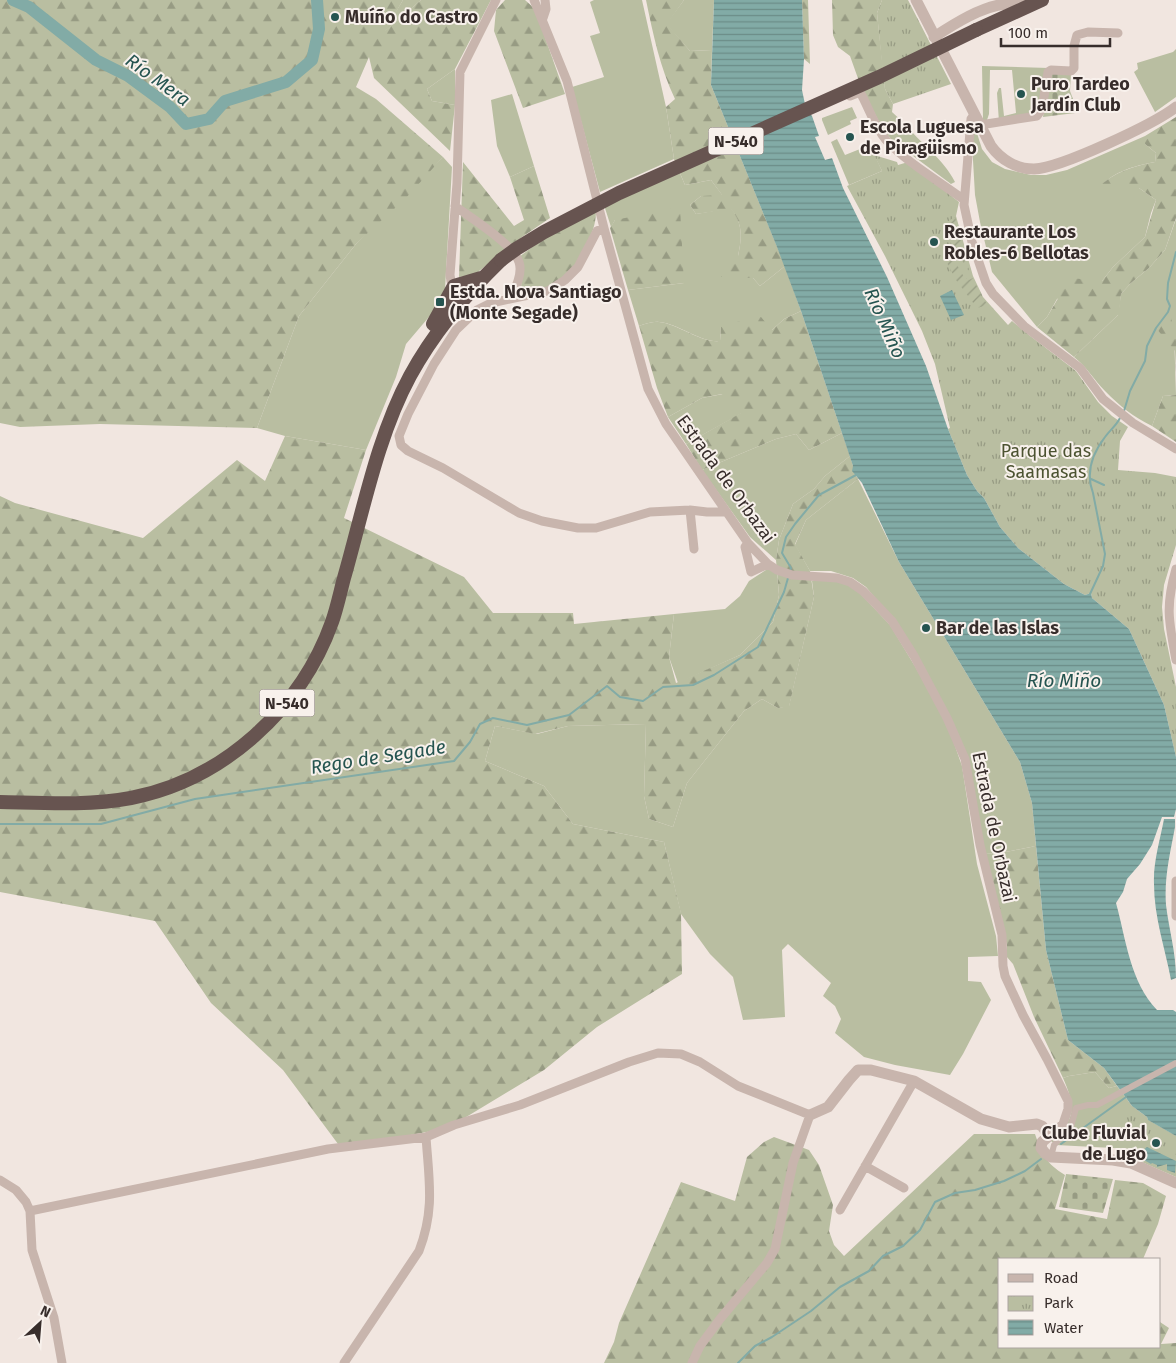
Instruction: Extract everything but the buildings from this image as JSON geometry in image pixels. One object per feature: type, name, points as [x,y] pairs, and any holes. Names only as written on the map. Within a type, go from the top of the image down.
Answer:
[{"type":"highway","name":"N-540","points":[[0,802],[91,803],[132,798],[168,787],[202,772],[230,756],[280,712],[318,656],[332,621],[381,445],[402,410],[410,376],[450,326],[484,276],[501,260],[544,232],[619,193],[879,77],[1036,3]]},
{"type":"highway","points":[[410,376],[411,361],[418,346],[439,315],[454,286],[484,276]]},
{"type":"street","points":[[454,286],[450,275],[455,206],[460,72],[496,0]]},
{"type":"street","name":"Estrada de Orbazai","points":[[534,0],[568,81],[604,228],[648,389],[666,424],[748,544],[768,564],[792,575],[837,578],[850,582],[863,591],[892,621],[932,690],[965,759],[980,845],[1002,935],[1005,976],[1023,1016],[1068,1101],[1068,1109],[1063,1124],[1049,1136]]},
{"type":"street","points":[[543,18],[546,9],[545,0]]},
{"type":"street","points":[[916,0],[992,146],[1004,159],[1023,167],[1037,169],[1090,151],[1159,118],[1176,106]]},
{"type":"street","points":[[934,37],[983,10],[1006,4],[1036,3]]},
{"type":"street","points":[[1118,32],[1088,32],[1077,35],[1074,46],[1074,68],[1071,71],[1050,70],[1042,109],[1037,116],[970,119],[963,199],[977,274],[993,294],[1015,317],[1056,352],[1080,368],[1112,408],[1176,449]]},
{"type":"street","points":[[838,102],[860,92],[872,118],[886,140],[905,157],[963,199]]},
{"type":"street","points":[[455,206],[504,242],[519,262],[519,278],[510,299]]},
{"type":"street","points":[[604,228],[597,231],[578,267],[565,280],[548,291],[491,303],[450,326],[434,364],[402,410],[399,436],[401,445],[408,451],[443,468],[519,513],[542,521],[578,528],[596,528],[650,512],[690,510],[725,512]]},
{"type":"street","points":[[690,510],[694,549]]},
{"type":"street","points":[[748,544],[745,547],[751,572],[768,564]]},
{"type":"street","points":[[1176,569],[1168,605],[1176,660]]},
{"type":"street","points":[[1176,881],[1176,916]]},
{"type":"street","points":[[30,1211],[328,1149],[426,1138],[454,1125],[520,1105],[629,1062],[658,1053],[681,1054],[700,1062],[738,1086],[810,1115],[828,1107],[858,1070],[871,1070],[914,1081],[981,1118],[1009,1127],[1037,1124],[1042,1126],[1049,1136],[1042,1142],[1041,1148],[1051,1157],[1113,1160],[1131,1163],[1176,1182]]},
{"type":"street","points":[[1051,1157],[1054,1145],[1071,1128],[1076,1108],[1097,1105],[1176,1063]]},
{"type":"street","points":[[840,1210],[914,1081]]},
{"type":"street","points":[[692,1363],[705,1339],[767,1263],[775,1249],[793,1163],[810,1115]]},
{"type":"street","points":[[344,1363],[419,1251],[426,1232],[431,1199],[426,1138]]},
{"type":"street","points":[[865,1166],[904,1188]]},
{"type":"street","points":[[0,1180],[16,1190],[26,1202],[30,1211],[32,1250],[54,1318],[62,1363]]},
{"type":"green space","points":[[0,0],[403,0],[385,31],[421,0],[491,0],[455,69],[427,89],[432,101],[455,105],[450,151],[374,78],[369,57],[356,87],[376,99],[443,157],[406,198],[356,244],[299,316],[257,428],[100,424],[20,427],[0,423]]},
{"type":"green space","points":[[403,0],[421,0],[383,33]]},
{"type":"green space","points":[[505,0],[525,0],[535,9],[565,94],[523,108],[494,31],[496,10]]},
{"type":"green space","points":[[594,0],[642,0],[666,107],[674,159],[600,192],[572,87],[604,77],[590,36],[600,33],[590,2]]},
{"type":"green space","points":[[646,0],[684,0],[667,24],[690,51],[712,50],[711,85],[785,266],[760,286],[753,278],[721,277],[717,264],[738,256],[740,243],[740,225],[731,209],[696,214],[690,205],[701,196],[722,195],[711,180],[685,185],[674,159],[666,107],[675,99],[661,63]]},
{"type":"green space","points":[[684,0],[714,0],[712,50],[690,51],[666,24]]},
{"type":"green space","points":[[802,0],[808,0],[810,64],[804,59]]},
{"type":"green space","points":[[832,0],[882,0],[877,13],[885,89],[893,104],[892,112],[905,124],[907,131],[901,143],[893,141],[883,130],[860,84],[850,56],[838,47],[833,35]]},
{"type":"green space","points":[[882,0],[908,0],[951,84],[893,104],[885,89],[883,75],[877,13]]},
{"type":"green space","points":[[1176,49],[1176,97],[1155,112],[1134,72],[1138,69],[1137,63],[1173,52]]},
{"type":"green space","points":[[982,66],[1049,68],[1039,111],[999,122],[997,93],[999,88],[1001,88],[1004,116],[1016,113],[1012,70],[990,70],[989,114],[987,120],[983,120]]},
{"type":"green space","points":[[455,69],[455,105],[432,101],[427,89]]},
{"type":"green space","points":[[1071,73],[1070,91],[1075,113],[1043,117],[1049,74]]},
{"type":"green space","points":[[512,94],[534,166],[510,177],[497,146],[491,100]]},
{"type":"green space","points":[[852,107],[857,118],[850,121],[851,124],[828,135],[822,118]]},
{"type":"green space","points":[[1176,117],[1176,218],[1165,250],[1121,294],[1119,314],[1074,357],[1037,327],[1047,317],[1070,278],[1102,281],[1113,267],[1145,237],[1156,200],[1139,188],[1098,188],[1104,182],[1124,170],[1155,162],[1156,153],[1145,144],[1145,136]]},
{"type":"green space","points":[[905,124],[938,158],[955,182],[951,184],[893,141],[907,131]]},
{"type":"green space","points":[[976,130],[982,149],[992,162],[1005,169],[1031,175],[1046,175],[1067,170],[1145,136],[1145,144],[1156,153],[1155,162],[1118,173],[1099,188],[1139,188],[1156,200],[1145,237],[1113,267],[1102,281],[1057,299],[1047,317],[1037,327],[992,272],[975,195],[972,143],[974,131]]},
{"type":"green space","points":[[837,139],[845,155],[870,145],[882,171],[849,185],[831,142]]},
{"type":"green space","name":"Parque das Saamasas","points":[[874,155],[897,162],[898,165],[908,162],[959,202],[956,216],[973,276],[983,297],[1008,325],[1012,321],[1076,371],[1098,402],[1112,416],[1128,427],[1120,441],[1118,470],[1176,477],[1176,545],[1164,585],[1162,607],[1164,629],[1176,687],[1176,757],[1164,705],[1129,629],[1092,598],[1091,593],[1085,595],[1064,584],[1018,548],[1000,527],[984,498],[967,475],[948,429],[950,428],[935,364],[922,331],[885,256],[847,186],[882,171]]},
{"type":"green space","points":[[443,157],[452,167],[445,289],[434,311],[406,344],[396,377],[366,450],[285,436],[257,428],[299,316],[356,244]]},
{"type":"green space","points":[[463,162],[514,226],[524,220],[510,177],[534,166],[550,218],[522,237],[474,275],[459,277]]},
{"type":"green space","points":[[679,171],[685,185],[711,180],[723,196],[701,196],[690,205],[696,214],[731,208],[740,225],[738,256],[760,286],[785,266],[801,311],[784,319],[772,330],[721,327],[720,341],[705,339],[667,323],[652,322],[639,326],[628,290],[684,283],[615,220],[611,227],[604,205]]},
{"type":"green space","points":[[680,207],[684,283],[628,290],[610,228],[615,220]]},
{"type":"green space","points":[[596,210],[592,234],[576,265],[558,282],[537,290],[522,292],[522,272],[519,257],[539,242]]},
{"type":"green space","points":[[955,217],[970,273],[940,226]]},
{"type":"green space","points":[[1176,219],[1176,331],[1174,331],[1176,395],[1163,396],[1152,426],[1116,402],[1074,357],[1118,315],[1121,294],[1165,250]]},
{"type":"green space","points":[[949,251],[964,277],[969,280],[973,278],[988,305],[977,308],[956,280],[944,257]]},
{"type":"green space","points":[[801,311],[842,433],[809,450],[796,434],[776,439],[702,470],[686,444],[741,413],[722,394],[702,398],[668,417],[657,388],[639,326],[652,322],[667,323],[705,339],[720,341],[721,327],[746,319],[761,317],[772,330],[784,319]]},
{"type":"green space","points":[[1165,317],[1171,317],[1174,331],[1176,331],[1176,375],[1175,351],[1156,328]]},
{"type":"green space","points":[[723,394],[742,413],[686,444],[668,417],[702,398]]},
{"type":"green space","points":[[1176,395],[1176,442],[1152,426],[1163,396]]},
{"type":"green space","points":[[842,433],[850,456],[825,476],[814,489],[793,504],[779,540],[776,560],[750,537],[702,470],[776,439],[796,434],[809,450]]},
{"type":"green space","points":[[285,436],[366,450],[344,518],[464,577],[493,613],[573,613],[574,624],[674,614],[669,657],[676,683],[740,655],[773,622],[779,595],[776,560],[779,540],[793,504],[814,489],[825,476],[850,456],[853,471],[858,479],[806,520],[795,544],[810,571],[814,597],[789,707],[778,708],[762,699],[744,711],[687,783],[673,827],[649,819],[644,796],[646,724],[568,726],[535,734],[495,726],[485,761],[544,786],[573,824],[664,842],[681,913],[682,974],[597,1027],[544,1070],[448,1128],[341,1148],[283,1070],[211,1003],[155,921],[0,892],[0,496],[15,503],[143,538],[237,460],[265,481]]},
{"type":"green space","points":[[858,479],[899,562],[1020,762],[1032,803],[1036,846],[984,854],[966,755],[886,611],[866,587],[853,578],[831,571],[810,571],[795,545],[806,520]]},
{"type":"green space","points":[[769,568],[777,573],[779,595],[773,622],[740,655],[678,683],[669,657],[674,614],[725,609],[740,596],[749,581]]},
{"type":"green space","points":[[812,581],[841,582],[855,588],[890,625],[948,726],[962,766],[977,864],[996,936],[998,956],[968,957],[968,981],[981,982],[991,1000],[950,1075],[864,1057],[835,1033],[841,1019],[835,1006],[823,996],[831,983],[788,944],[782,950],[785,1017],[743,1020],[733,977],[710,954],[681,914],[664,842],[573,824],[544,786],[485,761],[495,726],[537,734],[568,726],[646,724],[644,796],[649,819],[673,827],[687,783],[744,711],[762,699],[778,708],[789,706],[814,597]]},
{"type":"green space","points":[[1036,846],[1046,950],[1068,1040],[1104,1068],[1117,1086],[1109,1088],[1095,1072],[1063,1078],[1034,1017],[1013,964],[1006,956],[1007,946],[984,854]]},
{"type":"green space","points":[[1095,1072],[1109,1088],[1117,1086],[1132,1106],[1148,1120],[1176,1136],[1176,1177],[1128,1156],[1132,1149],[1056,1145],[1051,1141],[1065,1126],[1071,1112],[1072,1105],[1063,1078]]},
{"type":"green space","points":[[1132,1106],[1147,1117],[1148,1120],[1176,1136],[1176,1155],[1109,1120]]},
{"type":"green space","points":[[974,1134],[1035,1134],[1046,1158],[1065,1175],[1055,1209],[1107,1219],[1115,1180],[1143,1183],[1166,1196],[1158,1224],[1143,1258],[998,1258],[998,1348],[1161,1348],[1161,1344],[1176,1343],[1176,1363],[604,1363],[614,1342],[619,1323],[681,1182],[735,1201],[747,1157],[764,1142],[774,1137],[809,1150],[819,1165],[833,1205],[829,1231],[834,1245],[844,1256]]},
{"type":"green space","points":[[1066,1174],[1113,1179],[1103,1213],[1059,1207]]},
{"type":"green space","points":[[1161,1323],[1169,1328],[1161,1344]]},
{"type":"water","name":"Río Miño","points":[[714,0],[802,0],[804,59],[802,90],[806,109],[812,116],[819,136],[815,137],[825,160],[832,158],[843,188],[887,277],[926,366],[948,429],[967,475],[984,498],[1000,527],[1018,548],[1064,584],[1085,595],[1091,593],[1092,598],[1129,629],[1164,705],[1176,757],[1176,809],[1174,817],[1162,817],[1152,845],[1140,864],[1127,879],[1123,892],[1116,903],[1130,960],[1141,987],[1157,1010],[1173,1010],[1176,1012],[1176,1136],[1148,1120],[1147,1117],[1132,1106],[1104,1068],[1068,1040],[1046,950],[1032,803],[1020,762],[899,562],[862,483],[852,471],[853,466],[801,311],[711,85]]},
{"type":"water","points":[[952,290],[964,315],[951,320],[940,296]]},
{"type":"water","points":[[1164,819],[1175,819],[1169,856],[1166,895],[1176,968],[1176,978],[1171,980],[1154,896],[1157,851]]},
{"type":"water","points":[[1147,1147],[1176,1161],[1175,1173],[1167,1170],[1167,1164],[1157,1167],[1157,1165],[1144,1160],[1142,1151]]},
{"type":"waterway","name":"Río Mera","points":[[13,0],[29,7],[96,60],[128,76],[170,107],[186,124],[209,119],[225,101],[286,82],[312,60],[319,29],[317,0]]},
{"type":"waterway","points":[[1124,411],[1130,391],[1145,361],[1147,346],[1170,306],[1167,299],[1168,283],[1176,252]]},
{"type":"waterway","points":[[1090,594],[1103,566],[1105,554],[1091,485],[1091,464],[1105,437],[1120,418]]},
{"type":"waterway","name":"Rego de Segade","points":[[790,571],[791,568],[782,553],[786,537],[819,495],[856,475]]},
{"type":"waterway","points":[[1091,479],[1104,485]]},
{"type":"waterway","name":"Rego de Segade","points":[[0,824],[101,824],[195,799],[454,761],[470,742],[480,724],[493,718],[527,725],[569,715],[607,686],[620,697],[643,701],[663,687],[693,685],[714,675],[758,647],[784,592],[788,578]]},
{"type":"waterway","points":[[1061,1144],[1126,1097]]},
{"type":"waterway","points":[[738,1363],[755,1346],[811,1311],[840,1287],[869,1271],[883,1256],[903,1246],[920,1230],[935,1202],[955,1193],[975,1190],[1004,1181],[1025,1171],[1041,1159]]},
{"type":"place","name":"Muíño do Castro","points":[[335,17]]},
{"type":"place","name":"Puro Tardeo Jardín Club","points":[[1021,94]]},
{"type":"place","name":"Escola Luguesa de Piragüismo","points":[[850,137]]},
{"type":"place","name":"Restaurante Los Robles-6 Bellotas","points":[[934,242]]},
{"type":"place","name":"Estda. Nova Santiago (Monte Segade)","points":[[440,302]]},
{"type":"place","name":"Bar de las Islas","points":[[926,628]]},
{"type":"place","name":"Clube Fluvial de Lugo","points":[[1156,1143]]}]
